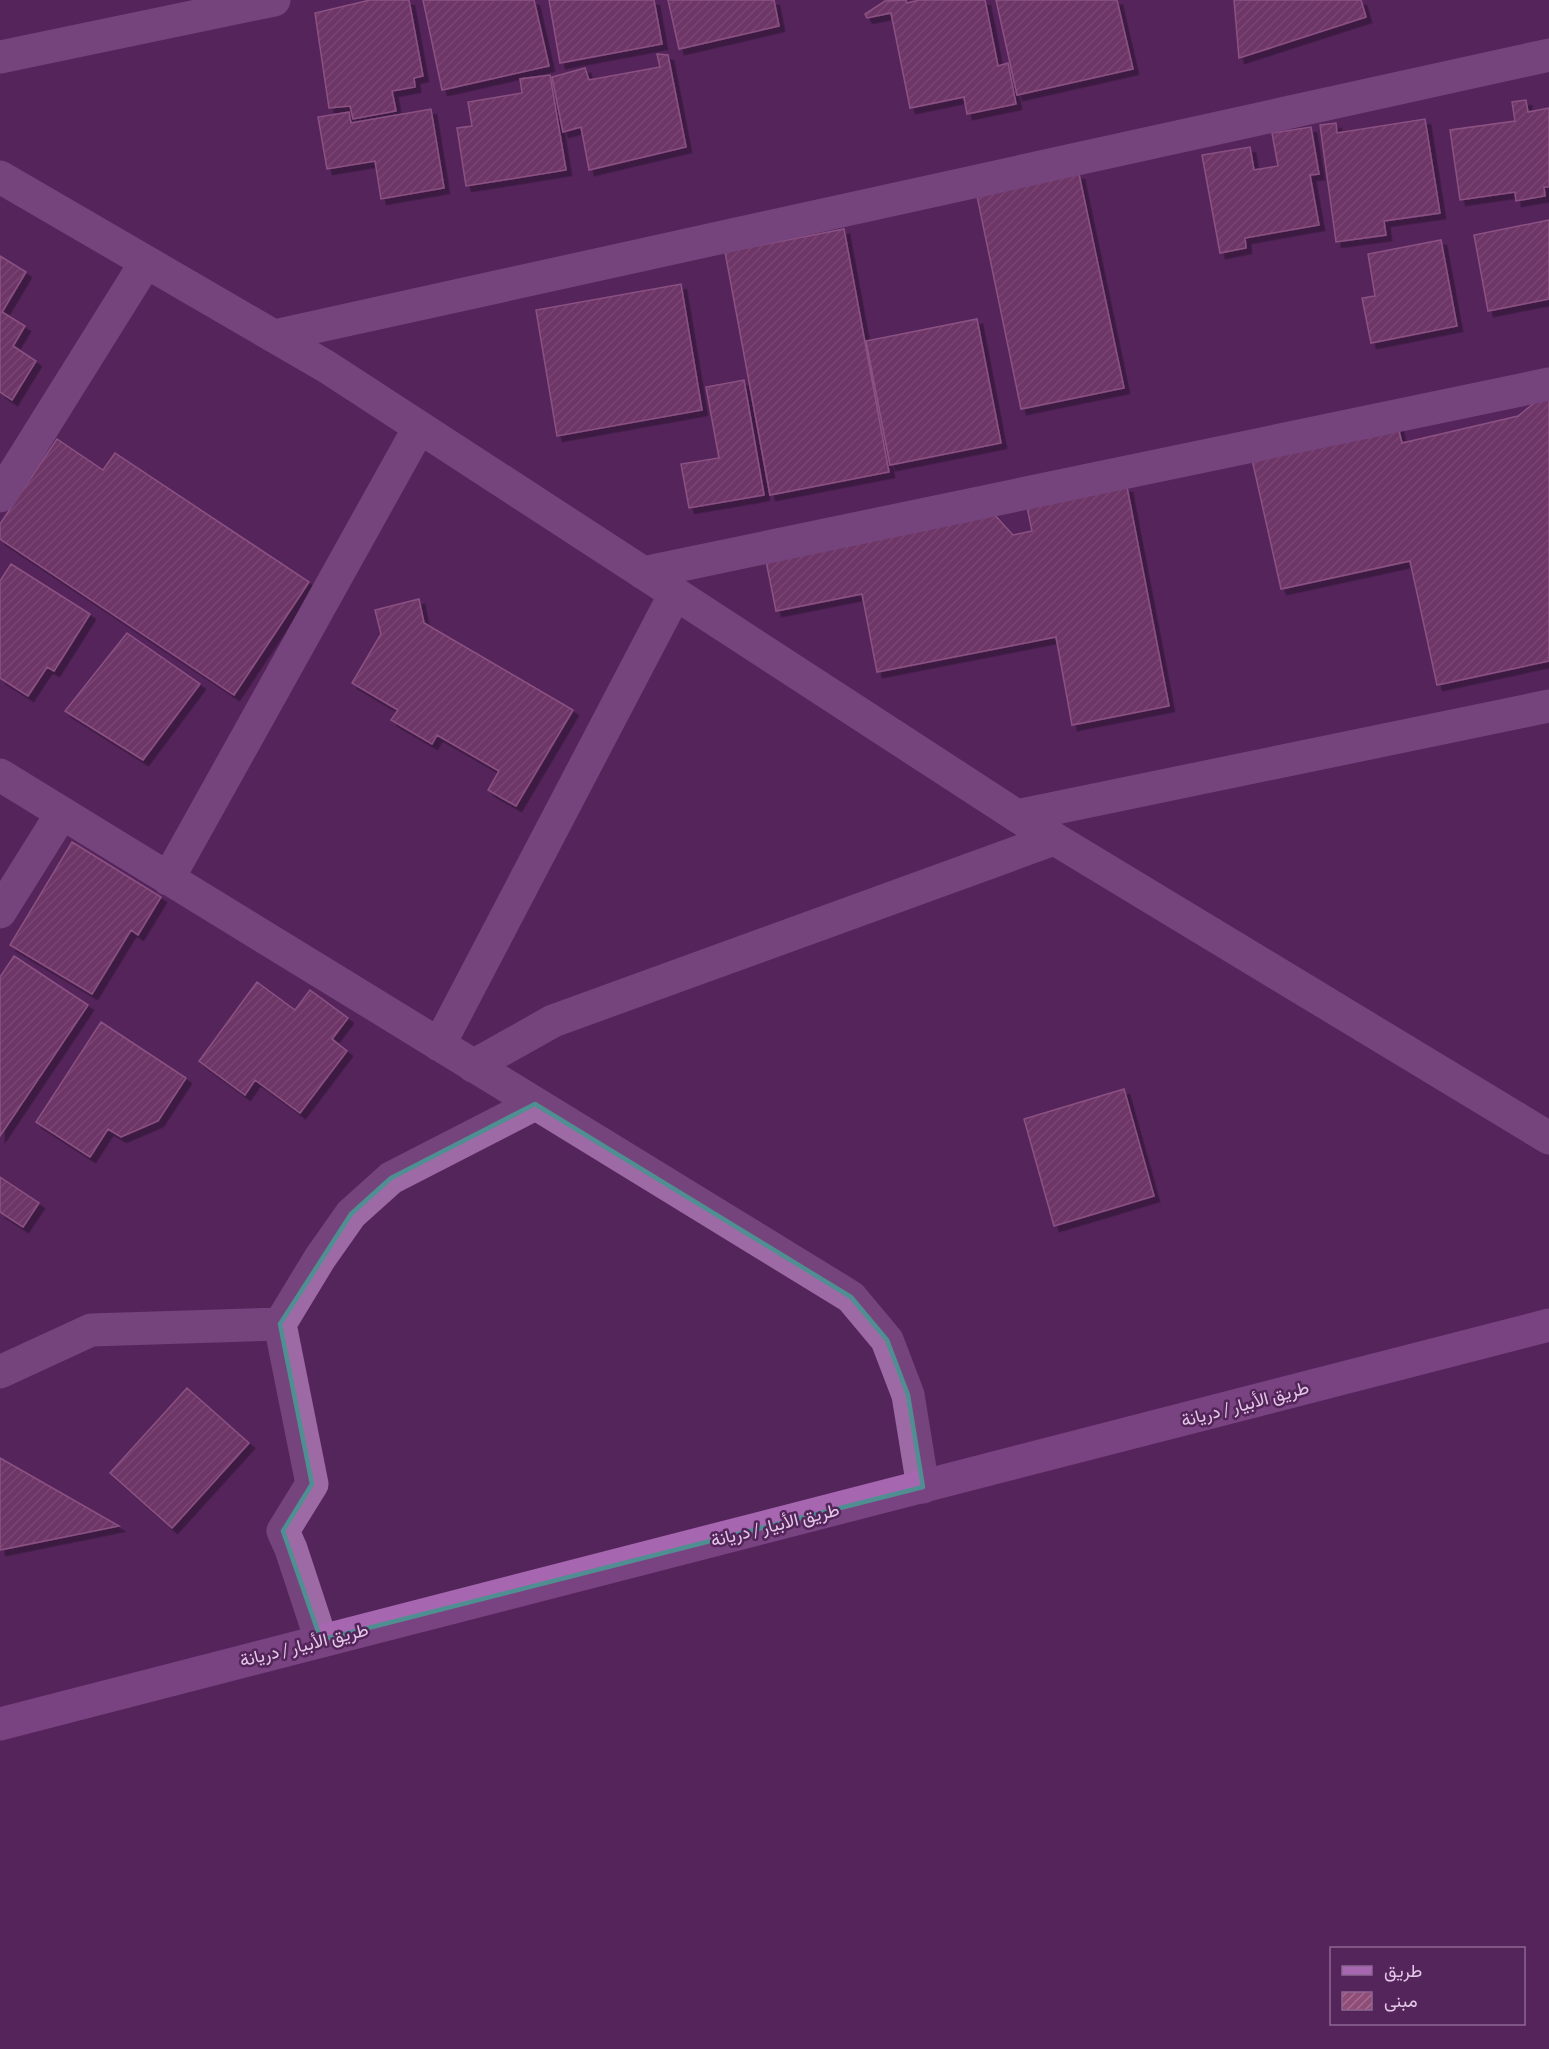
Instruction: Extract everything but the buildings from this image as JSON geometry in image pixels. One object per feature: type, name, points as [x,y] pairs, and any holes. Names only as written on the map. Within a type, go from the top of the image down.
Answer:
[{"type":"main road","name":"طريق الأبيار / دريانة","points":[[0,1724],[1549,1325]]},
{"type":"street","points":[[0,57],[274,0]]},
{"type":"street","points":[[274,336],[1549,55]]},
{"type":"street","points":[[0,177],[327,367],[1017,816],[1549,1138]]},
{"type":"street","points":[[0,496],[146,262]]},
{"type":"street","points":[[643,573],[1549,384]]},
{"type":"street","points":[[168,879],[419,428]]},
{"type":"street","points":[[439,1045],[675,594]]},
{"type":"street","points":[[1017,816],[1549,706]]},
{"type":"street","points":[[0,775],[851,1297],[887,1340],[908,1395],[923,1487]]},
{"type":"street","points":[[0,912],[62,813]]},
{"type":"street","points":[[473,1066],[553,1021],[1054,839]]},
{"type":"street","points":[[321,1640],[283,1531],[312,1484],[280,1324],[320,1258],[351,1214],[391,1178],[535,1104]]},
{"type":"street","points":[[0,1372],[91,1330],[280,1324]]},
{"type":"highlighted area","points":[[535,1104],[851,1297],[887,1340],[908,1395],[923,1487],[321,1640],[283,1531],[312,1484],[280,1324],[351,1214],[391,1178]]}]
